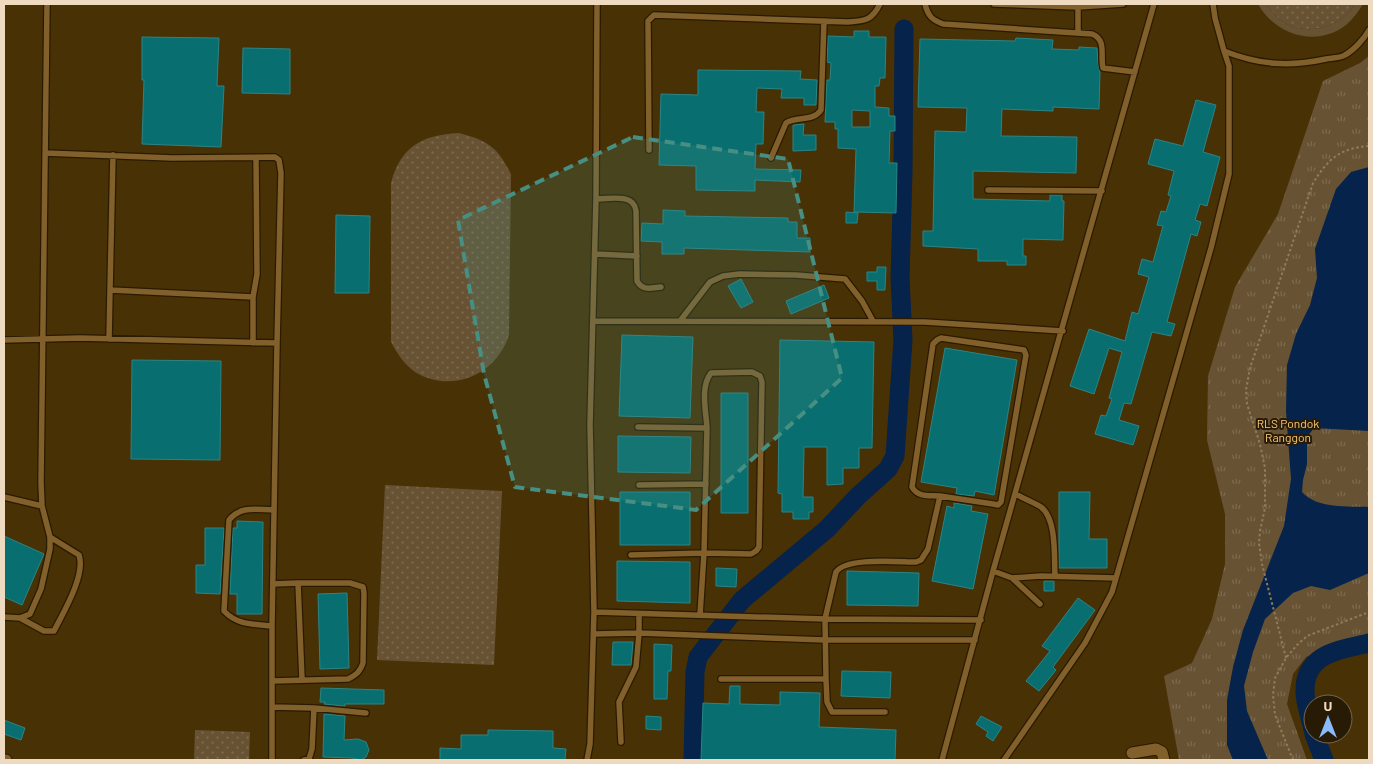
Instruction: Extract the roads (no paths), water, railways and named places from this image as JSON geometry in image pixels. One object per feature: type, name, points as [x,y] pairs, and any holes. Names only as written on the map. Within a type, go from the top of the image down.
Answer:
[{"type":"street","points":[[1132,753],[1156,749],[1162,752],[1164,760]]},
{"type":"lane","points":[[20,618],[30,614],[40,588],[50,549],[50,536],[42,506],[47,4]]},
{"type":"lane","points":[[587,760],[590,744],[594,634],[590,425],[596,200],[597,4]]},
{"type":"lane","points":[[649,150],[648,21],[650,18],[658,15],[848,22],[866,20],[874,15],[880,4]]},
{"type":"lane","points":[[925,4],[929,17],[943,24],[1092,34],[1100,38],[1102,43],[1103,68],[1135,72]]},
{"type":"lane","points":[[994,4],[1078,7],[1123,4]]},
{"type":"lane","points":[[942,760],[993,571],[1154,4]]},
{"type":"lane","points":[[1004,760],[1085,643],[1112,592],[1211,248],[1229,174],[1229,66],[1214,18],[1213,4]]},
{"type":"lane","points":[[1078,7],[1078,33]]},
{"type":"lane","points":[[771,158],[786,122],[814,117],[821,110],[824,21]]},
{"type":"lane","points":[[1224,51],[1247,60],[1274,64],[1317,61],[1345,55],[1365,37],[1369,30]]},
{"type":"lane","points":[[45,153],[172,158],[275,158],[279,160],[281,165],[272,626],[272,760]]},
{"type":"lane","points":[[109,339],[113,155]]},
{"type":"lane","points":[[253,343],[253,297],[257,274],[256,158]]},
{"type":"lane","points":[[988,190],[1102,191]]},
{"type":"lane","points":[[596,200],[627,199],[633,202],[636,211],[637,281],[640,286],[646,289],[661,287]]},
{"type":"lane","points":[[595,254],[637,256]]},
{"type":"lane","points":[[680,321],[710,282],[723,276],[740,274],[796,275],[845,279],[862,300],[872,321]]},
{"type":"lane","points":[[110,290],[253,297]]},
{"type":"lane","points":[[593,321],[884,321],[1062,331]]},
{"type":"lane","points":[[4,340],[80,338],[277,344]]},
{"type":"lane","points":[[941,338],[1024,350],[1026,355],[1001,502],[998,505],[940,496],[921,495],[912,488],[933,344],[941,338]]},
{"type":"lane","points":[[631,555],[704,553],[751,554],[759,547],[762,382],[760,376],[752,372],[711,372],[704,388],[707,428],[704,553],[700,616]]},
{"type":"lane","points":[[638,427],[707,428]]},
{"type":"lane","points":[[639,485],[706,484]]},
{"type":"lane","points":[[1016,494],[1042,508],[1050,520],[1053,536],[1054,576]]},
{"type":"lane","points":[[885,712],[832,712],[828,702],[825,619],[836,572],[839,568],[853,563],[916,562],[925,556],[940,496]]},
{"type":"lane","points":[[4,497],[42,506]]},
{"type":"lane","points":[[272,626],[240,623],[224,611],[229,520],[241,510],[274,510]]},
{"type":"lane","points":[[4,616],[20,618],[44,631],[54,631],[73,595],[80,564],[79,555],[50,536]]},
{"type":"lane","points":[[993,571],[1012,578],[1040,604]]},
{"type":"lane","points":[[1012,578],[1054,576],[1116,578]]},
{"type":"lane","points":[[298,583],[302,679]]},
{"type":"lane","points":[[272,681],[348,679],[355,676],[361,670],[363,663],[364,593],[363,587],[350,583],[273,584]]},
{"type":"lane","points":[[594,612],[825,619],[981,620]]},
{"type":"lane","points":[[621,742],[619,702],[636,667],[639,614]]},
{"type":"lane","points":[[594,634],[639,633],[825,640],[975,640]]},
{"type":"lane","points":[[721,679],[826,679]]},
{"type":"lane","points":[[272,708],[314,708],[366,713]]},
{"type":"lane","points":[[304,760],[309,759],[312,749],[314,708]]},
{"type":"water","points":[[1369,167],[1369,431],[1314,428],[1307,437],[1307,464],[1302,492],[1308,497],[1324,504],[1369,507],[1369,573],[1330,590],[1311,586],[1293,593],[1265,619],[1253,652],[1244,686],[1247,711],[1268,760],[1233,760],[1227,745],[1227,700],[1233,667],[1243,630],[1284,526],[1291,479],[1286,411],[1287,365],[1296,334],[1310,305],[1317,278],[1315,249],[1336,189],[1351,172]]},
{"type":"waterway","points":[[693,760],[695,672],[698,657],[742,600],[827,529],[858,496],[888,469],[895,456],[903,340],[900,278],[904,29]]},
{"type":"waterway","points":[[1305,694],[1306,679],[1310,669],[1317,661],[1336,651],[1369,643]]},
{"type":"waterway","points":[[1318,744],[1324,760]]},
{"type":"park label","name":"RLS Pondok Ranggon","points":[[1288,430]]}]
